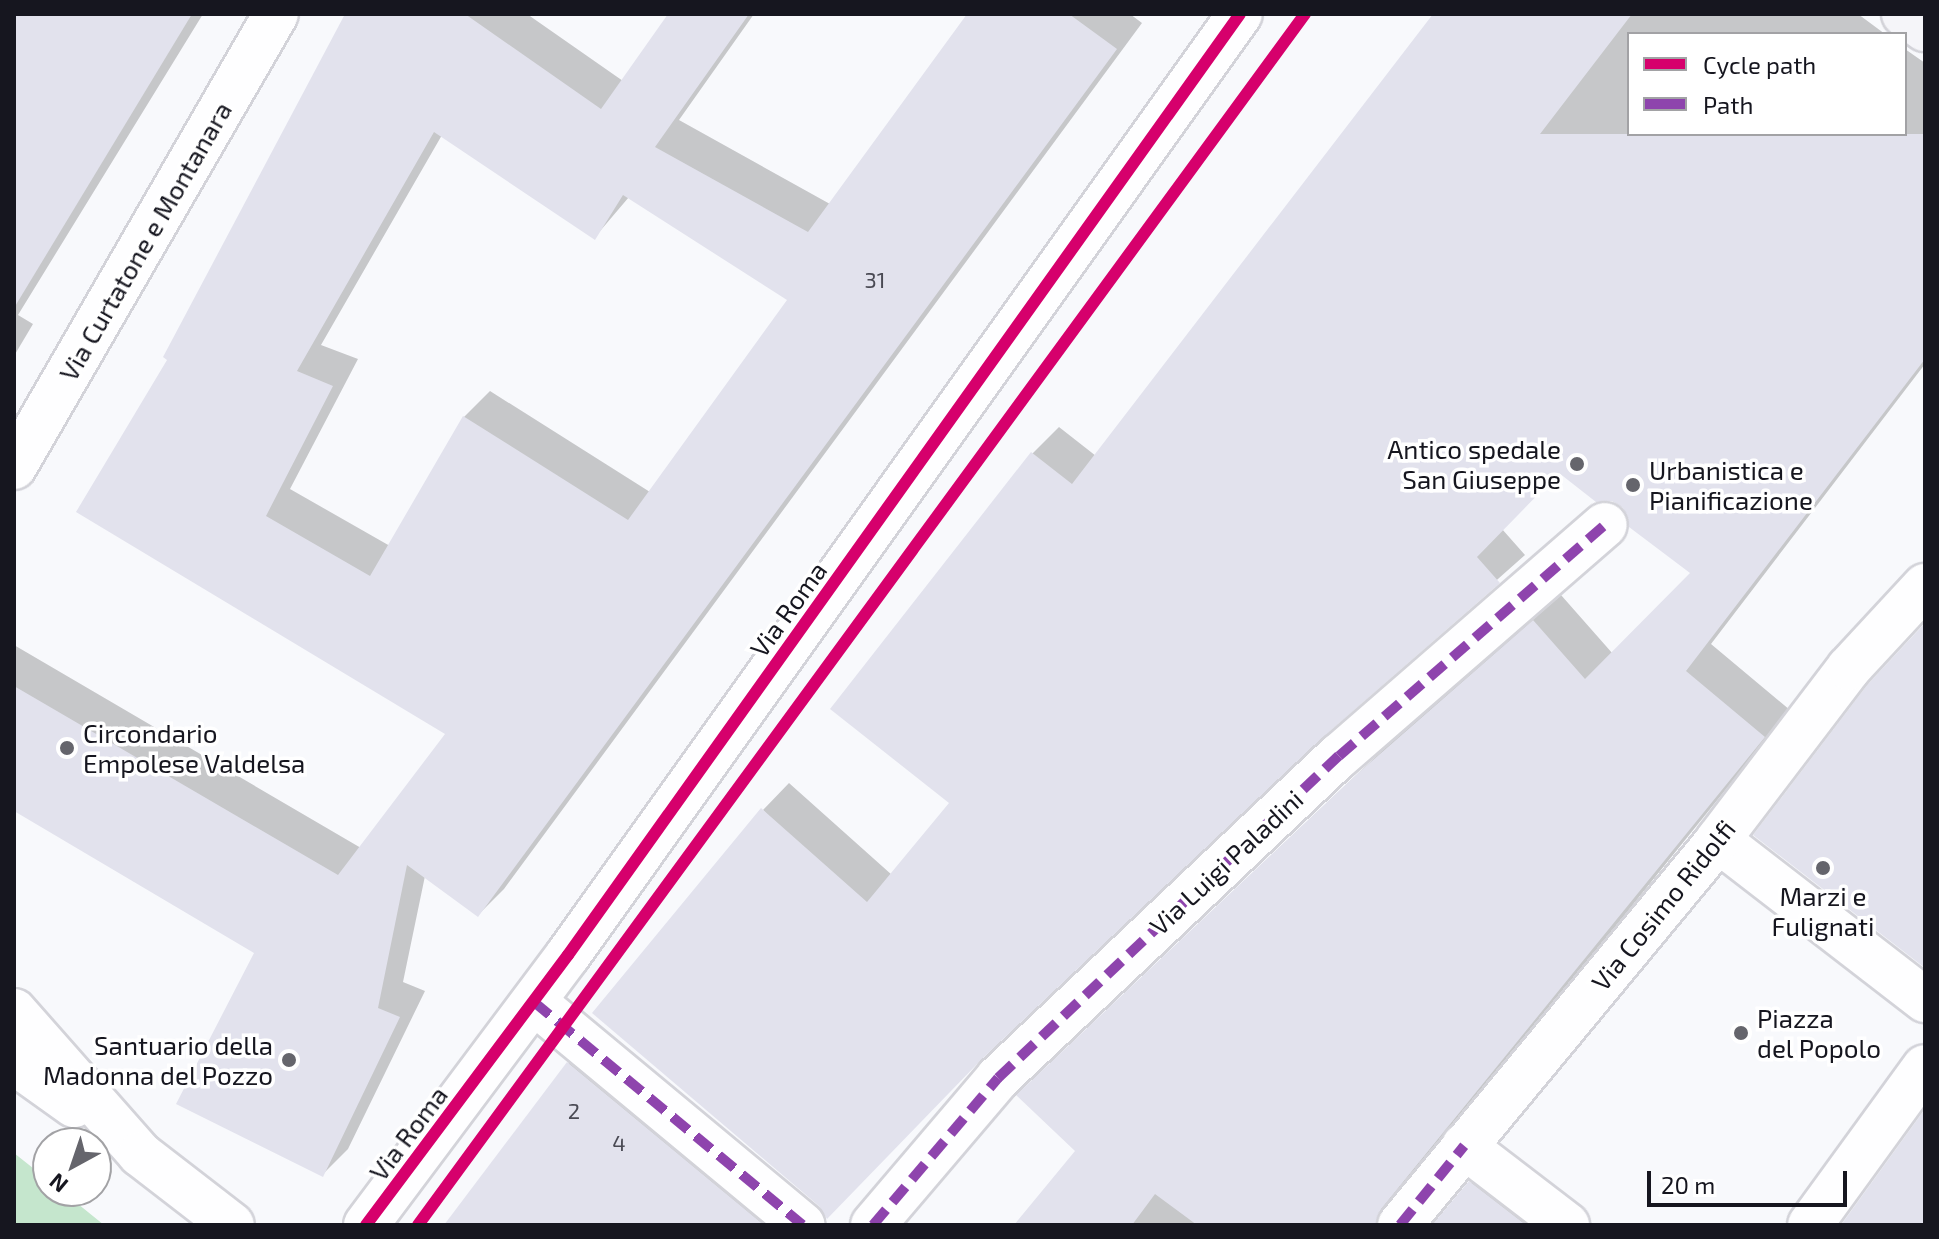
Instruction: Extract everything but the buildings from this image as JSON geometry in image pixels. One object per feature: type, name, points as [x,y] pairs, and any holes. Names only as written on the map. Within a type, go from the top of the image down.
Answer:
[{"type":"main road","points":[[1904,14],[1925,29]]},
{"type":"street","name":"Via Curtatone e Montanara","points":[[14,467],[276,14]]},
{"type":"street","name":"Via Roma","points":[[366,1225],[534,1002],[1240,14]]},
{"type":"street","name":"Via Luigi Paladini","points":[[873,1225],[998,1078],[1339,756],[1605,525]]},
{"type":"street","name":"Via Cosimo Ridolfi","points":[[1400,1225],[1718,840],[1849,668],[1925,586]]},
{"type":"street","points":[[1718,840],[1925,1000]]},
{"type":"street","points":[[534,1002],[803,1225]]},
{"type":"street","points":[[14,1011],[140,1154]]},
{"type":"street","points":[[14,1062],[232,1225]]},
{"type":"street","points":[[1810,1225],[1925,1067]]},
{"type":"street","points":[[1464,1146],[1567,1225]]},
{"type":"green space","points":[[14,1153],[32,1167],[32,1207],[82,1207],[104,1225],[14,1225]]},
{"type":"marked path","points":[[873,1225],[998,1078],[1339,756],[1605,525]]},
{"type":"marked path","points":[[534,1002],[803,1225]]},
{"type":"marked path","points":[[1400,1225],[1464,1146]]},
{"type":"cycle path","points":[[366,1225],[568,955],[1240,14]]},
{"type":"cycle path","points":[[418,1225],[1305,14]]},
{"type":"place","name":"Antico spedale San Giuseppe","points":[[1577,464]]},
{"type":"place","name":"Urbanistica e Pianificazione","points":[[1633,485]]},
{"type":"place","name":"Circondario Empolese Valdelsa","points":[[67,748]]},
{"type":"place","name":"Marzi e Fulignati","points":[[1823,868]]},
{"type":"place","name":"Piazza del Popolo","points":[[1741,1033]]},
{"type":"place","name":"Santuario della Madonna del Pozzo","points":[[289,1060]]}]
